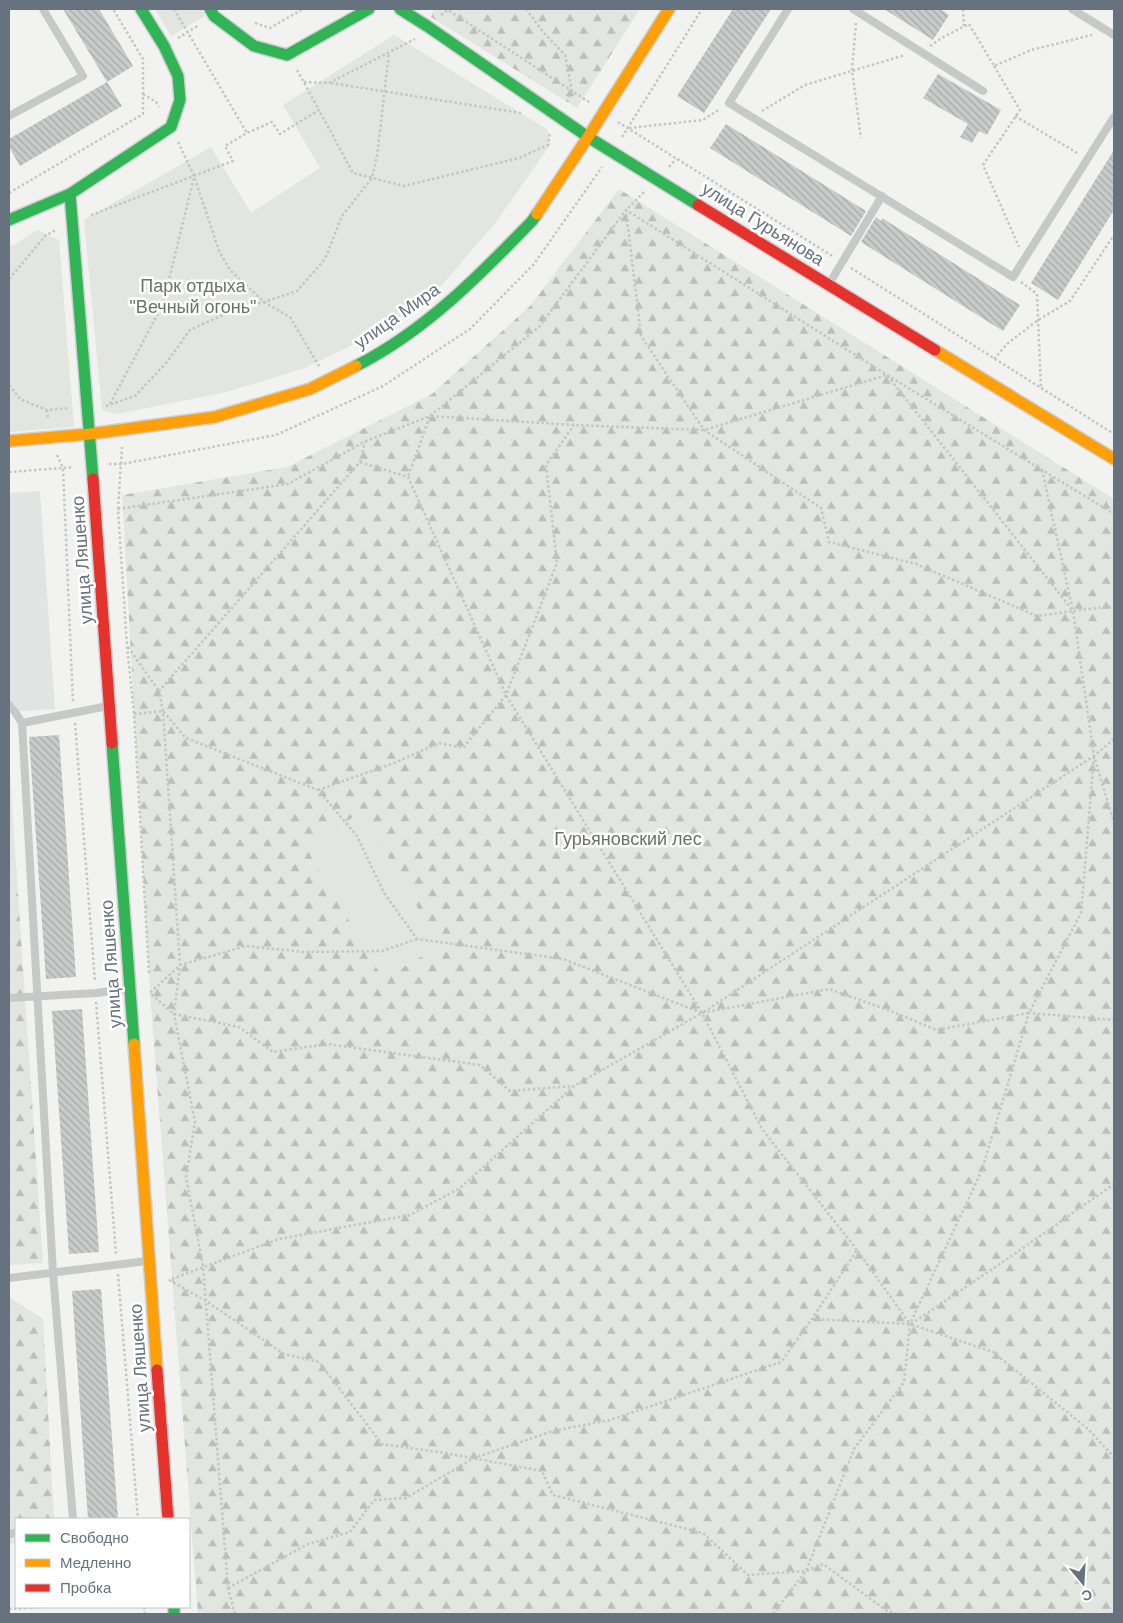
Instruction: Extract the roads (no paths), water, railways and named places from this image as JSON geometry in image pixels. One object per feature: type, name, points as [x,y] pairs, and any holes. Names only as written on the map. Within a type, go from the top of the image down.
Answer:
[{"type":"main road","points":[[9,220],[70,194],[171,127],[180,100],[178,76],[164,46],[141,9]]},
{"type":"main road","points":[[212,12],[254,46],[287,55],[369,9]]},
{"type":"main road","name":"улица Гурьянова","points":[[400,9],[588,137],[1114,458]]},
{"type":"main road","name":"улица Мира","points":[[9,441],[90,434],[215,417],[310,389],[377,355],[433,316],[483,272],[532,221],[669,9]]},
{"type":"main road","name":"улица Ляшенко","points":[[70,194],[90,434],[168,1518]]},
{"type":"lane","points":[[9,116],[82,76],[43,9]]},
{"type":"lane","points":[[788,9],[729,104],[1013,277],[1114,117]]},
{"type":"lane","points":[[1072,9],[1114,35]]},
{"type":"lane","points":[[855,10],[983,91]]},
{"type":"lane","points":[[828,285],[882,196]]},
{"type":"lane","points":[[9,705],[22,723],[53,1273],[73,1518]]},
{"type":"lane","points":[[22,723],[110,705]]},
{"type":"lane","points":[[9,998],[130,989]]},
{"type":"lane","points":[[9,1278],[149,1261]]},
{"type":"park label","name":"Парк отдыха \"Вечный огонь\"","points":[[193,296]]},
{"type":"park label","name":"Гурьяновский лес","points":[[628,839]]}]
